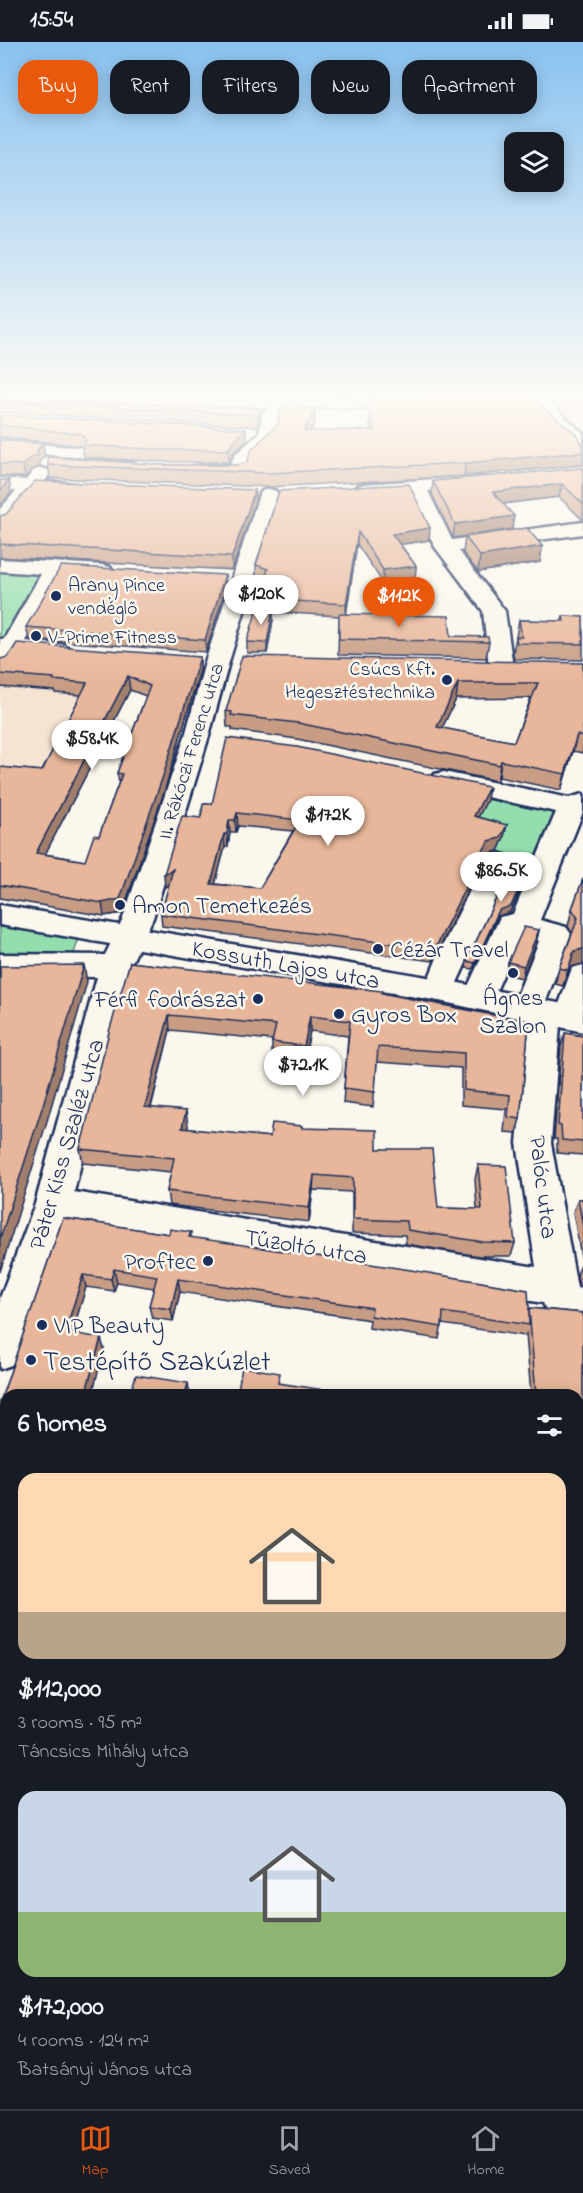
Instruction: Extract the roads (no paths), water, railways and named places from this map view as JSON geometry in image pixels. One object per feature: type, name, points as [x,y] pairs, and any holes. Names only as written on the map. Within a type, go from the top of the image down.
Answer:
[{"type":"street","points":[[1,533],[28,491]]},
{"type":"street","points":[[266,491],[269,495],[292,494]]},
{"type":"street","points":[[419,491],[445,547],[494,611],[501,667]]},
{"type":"street","name":"II. Rákóczi Ferenc utca","points":[[123,952],[208,738],[217,662],[269,495]]},
{"type":"street","points":[[445,547],[583,528]]},
{"type":"street","points":[[0,565],[126,572]]},
{"type":"street","points":[[4,652],[55,568]]},
{"type":"street","points":[[220,578],[243,579]]},
{"type":"street","points":[[496,625],[519,625]]},
{"type":"street","points":[[4,652],[80,652]]},
{"type":"street","points":[[478,667],[525,668]]},
{"type":"street","points":[[423,776],[577,805],[523,926]]},
{"type":"street","points":[[439,990],[454,952],[498,862]]},
{"type":"street","points":[[0,915],[123,952]]},
{"type":"street","points":[[479,997],[510,924],[523,926],[556,934],[557,1014]]},
{"type":"street","points":[[0,965],[123,952]]},
{"type":"street","name":"Kossuth Lajos utca","points":[[123,952],[439,990],[557,1014]]},
{"type":"street","name":"Páter Kiss Szaléz utca","points":[[1,1344],[53,1204],[123,952]]},
{"type":"street","points":[[557,1014],[583,976]]},
{"type":"street","name":"Palóc utca","points":[[557,1014],[534,1143],[571,1297]]},
{"type":"street","name":"Tűzoltó utca","points":[[53,1204],[571,1297]]},
{"type":"place","name":"Arany Pince vendéglő","points":[[56,596]]},
{"type":"place","name":"V-Prime Fitness","points":[[36,636]]},
{"type":"place","name":"Csúcs Kft. Hegesztéstechnika","points":[[447,680]]},
{"type":"place","name":"Amon Temetkezés","points":[[120,905]]},
{"type":"place","name":"Cézár Travel","points":[[378,949]]},
{"type":"place","name":"Ágnes Szalon","points":[[513,973]]},
{"type":"place","name":"Férfi fodrászat","points":[[258,999]]},
{"type":"place","name":"Gyros Box","points":[[339,1014]]},
{"type":"place","name":"Proftec","points":[[208,1261]]},
{"type":"place","name":"VIP Beauty","points":[[42,1325]]},
{"type":"place","name":"Testépítő Szakúzlet","points":[[31,1360]]}]
